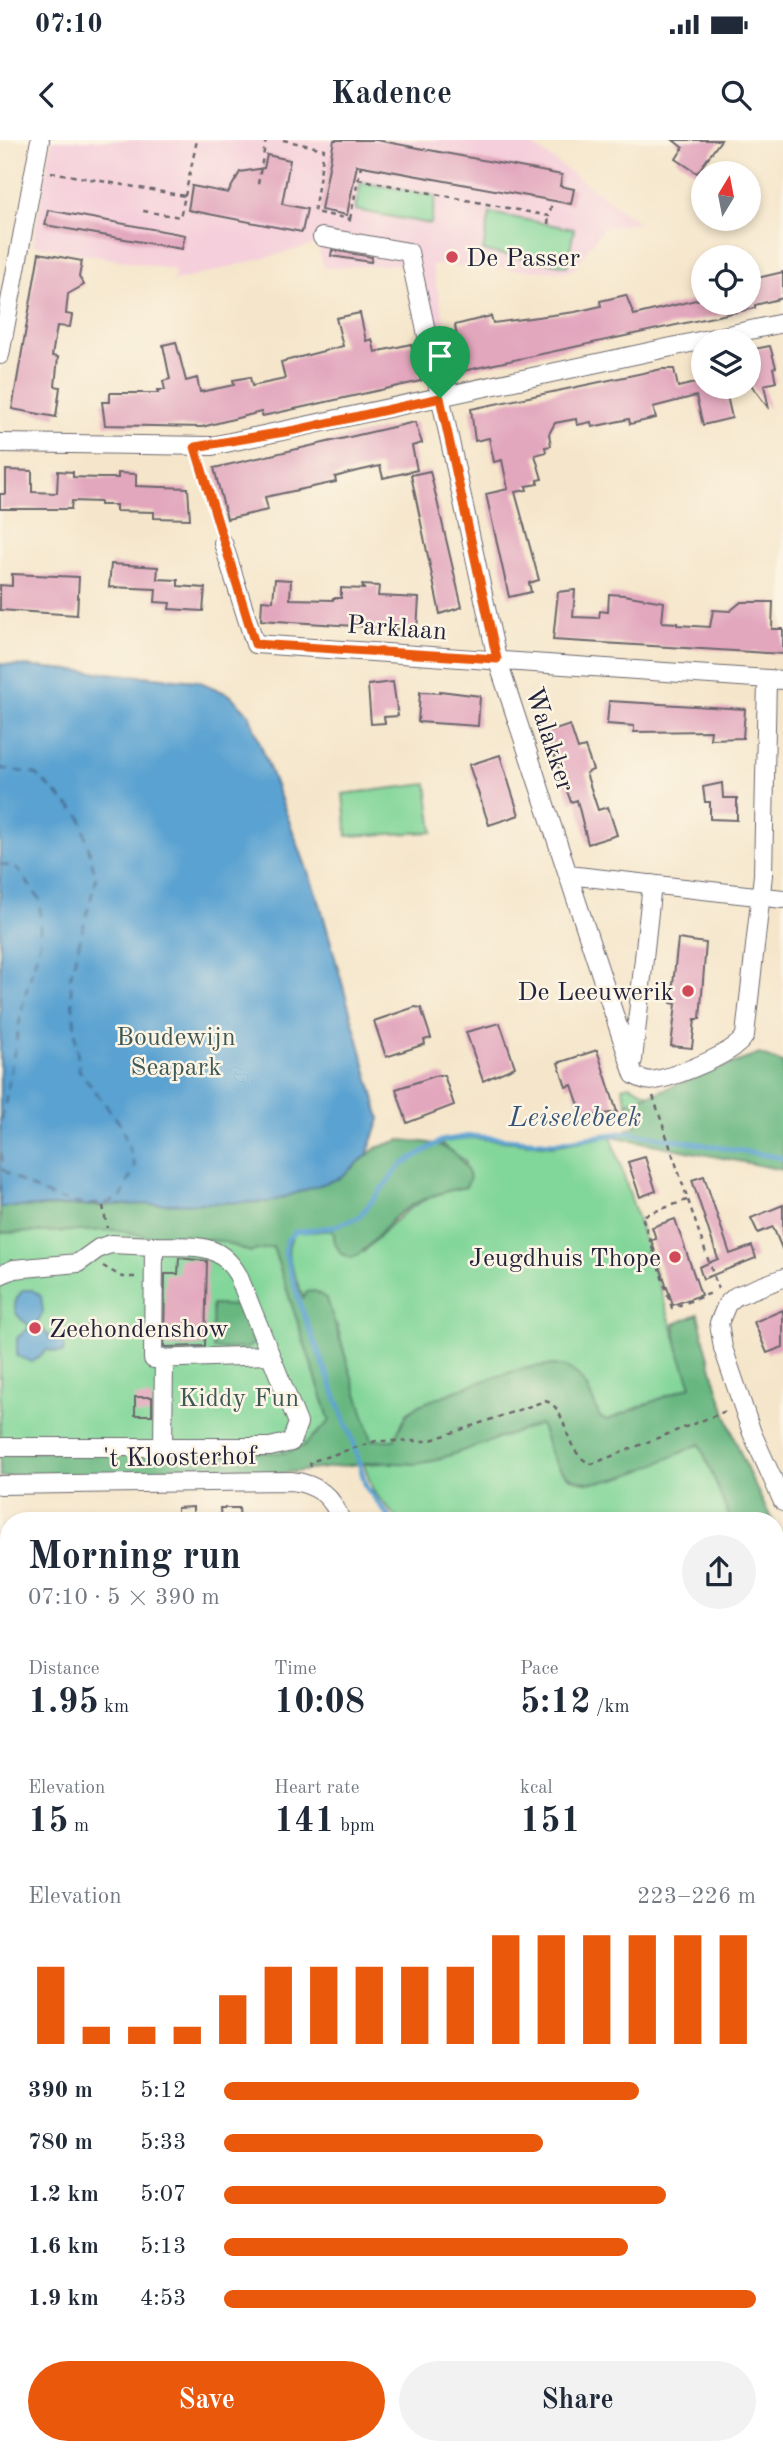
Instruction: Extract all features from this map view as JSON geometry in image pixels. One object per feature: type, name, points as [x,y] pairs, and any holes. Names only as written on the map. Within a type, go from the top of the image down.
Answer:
[{"type":"street","points":[[0,355],[40,140]]},
{"type":"street","points":[[322,236],[347,241]]},
{"type":"street","name":"Walakker","points":[[347,241],[409,252],[497,659],[632,1067]]},
{"type":"street","points":[[0,443],[195,447],[284,432],[783,323]]},
{"type":"street","name":"Parklaan","points":[[223,543],[255,644],[775,679],[762,875],[743,1042],[731,1052],[655,1081],[648,1080]]},
{"type":"street","points":[[568,875],[783,899]]},
{"type":"street","points":[[648,1080],[635,1075],[632,1067],[652,884]]},
{"type":"street","points":[[0,1275],[14,1269],[78,1263],[99,1248],[110,1244],[210,1249],[227,1257],[238,1275],[298,1423],[291,1442],[270,1447],[0,1447]]},
{"type":"street","points":[[154,1246],[153,1359],[270,1355]]},
{"type":"street","points":[[783,1278],[736,1296],[723,1297],[719,1334],[766,1469],[783,1502]]},
{"type":"street","points":[[163,1447],[164,1359]]},
{"type":"street","name":"'t Kloosterhof","points":[[0,1485],[291,1481],[318,1488]]},
{"type":"street","points":[[318,1488],[329,1497],[336,1512]]},
{"type":"path","points":[[143,211],[180,218],[197,140]]},
{"type":"path","points":[[258,184],[266,140]]},
{"type":"path","points":[[283,140],[324,149],[314,212],[351,219]]},
{"type":"path","points":[[347,241],[360,166]]},
{"type":"path","points":[[34,169],[185,196]]},
{"type":"path","points":[[358,179],[549,216]]},
{"type":"path","points":[[548,224],[552,202]]},
{"type":"path","points":[[195,447],[223,543]]},
{"type":"path","points":[[648,1080],[687,1200],[723,1297],[672,1308],[642,1216],[687,1200]]},
{"type":"path","points":[[88,1256],[122,1277],[154,1278]]},
{"type":"path","points":[[318,1488],[310,1462],[376,1441],[428,1441],[545,1401],[556,1407],[576,1455],[592,1464],[743,1405]]},
{"type":"shaded area","name":"De Passer","points":[[52,140],[526,140],[640,223],[603,228],[574,269],[567,272],[432,265],[458,382],[431,388],[404,264],[324,268],[317,244],[173,282],[175,270],[33,245]]},
{"type":"green space","points":[[361,182],[436,196],[431,224],[355,210]]},
{"type":"green space","points":[[490,213],[574,229],[567,266],[483,251]]},
{"type":"green space","name":"Boudewijn Seapark","points":[[0,664],[198,681],[230,695],[249,714],[320,904],[380,1119],[367,1155],[340,1178],[270,1202],[273,1247],[340,1452],[0,1468]]},
{"type":"green space","points":[[427,784],[433,832],[347,836],[343,794]]},
{"type":"green space","points":[[759,1054],[783,1063],[783,1170],[611,1136],[636,1126],[627,1103]]},
{"type":"green space","points":[[630,1085],[650,1095],[627,1103],[622,1087]]},
{"type":"green space","points":[[611,1136],[691,1386],[608,1420],[600,1418],[588,1390],[575,1373],[556,1366],[538,1366],[495,1377],[419,1405],[407,1414],[394,1441],[372,1440],[355,1392],[337,1325],[303,1299],[287,1253],[288,1241],[295,1233],[334,1230],[335,1243],[364,1252],[397,1219],[420,1202],[465,1187],[465,1161],[440,1143],[470,1138],[553,1146]]},
{"type":"green space","points":[[400,1140],[442,1146],[458,1157],[470,1177],[466,1187],[431,1196],[407,1208],[352,1258],[341,1254],[335,1243],[333,1230],[295,1233],[290,1240],[290,1265],[303,1298],[307,1292],[315,1291],[327,1299],[372,1440],[394,1440],[407,1414],[419,1405],[495,1377],[538,1366],[556,1366],[575,1373],[588,1390],[600,1418],[608,1420],[691,1386],[679,1352],[674,1324],[698,1314],[728,1420],[748,1472],[768,1512],[727,1512],[700,1444],[648,1468],[608,1481],[573,1479],[557,1465],[540,1424],[433,1461],[415,1464],[377,1462],[284,1473],[0,1477],[0,1452],[285,1453],[302,1447],[330,1421],[273,1247],[250,1252],[222,1241],[151,1237],[118,1230],[0,1233],[0,1207],[103,1206],[340,1178],[376,1148]]},
{"type":"green space","points":[[212,1305],[244,1306],[255,1343],[247,1348],[213,1349]]},
{"type":"green space","points":[[540,1424],[559,1469],[664,1458],[700,1444],[727,1512],[391,1512],[373,1491],[364,1464],[433,1461]]},
{"type":"water","name":"Boudewijn Seapark","points":[[0,664],[198,681],[230,695],[249,714],[320,904],[380,1119],[367,1155],[340,1178],[270,1202],[0,1207]]},
{"type":"water","points":[[23,1290],[32,1290],[41,1296],[43,1312],[35,1326],[43,1329],[52,1340],[65,1342],[63,1353],[47,1350],[32,1362],[17,1356],[17,1338],[29,1328],[15,1308],[16,1300]]},
{"type":"building","points":[[334,140],[376,140],[562,175],[560,186],[574,189],[571,204],[357,165],[347,215],[321,210]]},
{"type":"building","points":[[673,140],[721,140],[706,161],[691,161],[691,169],[676,159],[683,148]]},
{"type":"building","points":[[267,155],[290,160],[282,204],[307,209],[302,232],[188,210],[192,186],[228,193],[240,172],[264,168]]},
{"type":"building","points":[[48,210],[185,235],[182,249],[45,225]]},
{"type":"building","points":[[332,250],[372,257],[371,262],[331,256]]},
{"type":"building","points":[[39,253],[82,261],[79,277],[84,285],[68,294],[66,314],[72,315],[70,327],[57,326],[52,356],[58,357],[55,386],[60,387],[56,417],[12,409]]},
{"type":"building","points":[[783,272],[783,298],[761,304],[761,277]]},
{"type":"building","points":[[626,295],[634,315],[691,301],[691,315],[723,315],[458,372],[454,353],[459,352],[455,325],[491,316],[493,323],[575,312],[601,306],[600,301]]},
{"type":"building","points":[[360,313],[366,341],[372,339],[375,352],[411,344],[421,381],[262,416],[261,412],[202,427],[105,425],[102,402],[110,402],[110,393],[158,393],[157,390],[165,390],[163,381],[170,379],[163,345],[176,342],[186,381],[197,378],[200,392],[234,385],[233,380],[250,377],[252,386],[285,379],[281,362],[343,346],[336,318]]},
{"type":"building","points":[[770,346],[776,367],[773,368],[776,382],[764,385],[769,409],[761,398],[761,348]]},
{"type":"building","points":[[662,369],[674,369],[678,387],[691,384],[691,397],[653,407],[656,418],[630,424],[629,419],[592,427],[591,422],[577,425],[576,419],[555,423],[549,434],[551,446],[545,447],[546,452],[535,455],[542,479],[537,480],[538,484],[526,486],[527,490],[515,492],[539,580],[529,583],[531,592],[509,597],[486,494],[508,489],[502,460],[494,462],[489,438],[475,441],[471,409]]},
{"type":"building","points":[[697,399],[728,399],[732,418],[703,425]]},
{"type":"building","points":[[415,422],[422,443],[412,446],[417,470],[383,478],[380,466],[349,473],[335,477],[336,482],[265,497],[268,510],[227,519],[214,468]]},
{"type":"building","points":[[6,470],[32,471],[32,492],[57,493],[58,471],[73,472],[73,477],[118,478],[118,473],[136,474],[136,486],[188,488],[190,519],[154,518],[154,512],[116,511],[116,505],[100,505],[100,502],[72,501],[71,509],[0,509],[0,494],[6,494]]},
{"type":"building","points":[[430,471],[462,607],[440,614],[411,475]]},
{"type":"building","points":[[111,564],[158,567],[157,579],[178,580],[178,586],[205,588],[203,611],[169,609],[170,603],[155,602],[156,589],[109,587]]},
{"type":"building","points":[[12,574],[79,577],[77,615],[0,610],[0,585],[12,586]]},
{"type":"building","points":[[275,579],[291,580],[290,599],[333,600],[341,598],[341,588],[364,589],[362,585],[379,586],[378,596],[419,598],[417,630],[261,620],[262,600],[273,601]]},
{"type":"building","points":[[575,590],[573,617],[599,618],[600,611],[608,612],[609,594],[624,595],[664,602],[662,622],[710,627],[713,610],[730,611],[741,602],[773,602],[772,629],[783,629],[783,654],[553,640],[558,592]]},
{"type":"building","points":[[393,682],[398,716],[384,717],[385,723],[371,724],[368,685]]},
{"type":"building","points":[[440,691],[480,696],[478,726],[418,722],[420,692]]},
{"type":"building","points":[[609,701],[745,709],[743,738],[710,739],[711,731],[634,732],[634,726],[607,724]]},
{"type":"building","points":[[570,725],[578,749],[585,747],[593,770],[586,773],[598,810],[608,807],[617,835],[588,844],[577,800],[571,802],[546,733]]},
{"type":"building","points":[[500,755],[519,815],[489,825],[469,765]]},
{"type":"building","points":[[722,783],[723,798],[737,798],[737,820],[710,819],[710,802],[705,802],[703,787]]},
{"type":"building","name":"De Leeuwerik","points":[[678,939],[706,943],[700,1019],[695,1019],[692,1048],[671,1046],[676,1004],[671,1003]]},
{"type":"building","points":[[415,1007],[421,1008],[431,1038],[424,1040],[425,1044],[386,1057],[374,1021]]},
{"type":"building","points":[[500,1023],[515,1067],[483,1081],[466,1032]]},
{"type":"building","points":[[597,1050],[617,1112],[583,1117],[572,1085],[566,1087],[558,1063]]},
{"type":"building","points":[[444,1075],[454,1105],[407,1123],[396,1089]]},
{"type":"building","points":[[645,1157],[656,1191],[640,1197],[628,1162]]},
{"type":"building","points":[[704,1176],[730,1254],[752,1246],[756,1258],[703,1279],[699,1267],[718,1259],[692,1180]]},
{"type":"building","points":[[783,1205],[783,1251],[773,1227],[758,1233],[751,1218]]},
{"type":"building","name":"Jeugdhuis Thope","points":[[675,1219],[701,1295],[673,1305],[651,1240],[656,1239],[652,1227]]},
{"type":"building","points":[[179,1258],[207,1261],[205,1346],[164,1347],[165,1274],[178,1274]]},
{"type":"building","points":[[783,1310],[783,1347],[767,1353],[754,1322]]},
{"type":"building","points":[[135,1397],[152,1397],[152,1415],[135,1415]]},
{"type":"building","points":[[193,1507],[193,1512],[177,1512],[177,1508]]},
{"type":"building","points":[[220,1508],[239,1508],[239,1512],[220,1512]]},
{"type":"waterway","name":"Leiselebeek","points":[[385,1512],[366,1487],[353,1441],[301,1307],[285,1253],[287,1240],[295,1232],[331,1227],[358,1218],[401,1165],[441,1141],[471,1136],[553,1143],[628,1132],[783,1158]]},
{"type":"ferry route","points":[[0,768],[36,774],[81,817],[96,879],[70,978],[79,1070],[121,1125],[135,1166],[121,1198],[106,1203],[75,1203],[44,1193],[3,1170],[0,1146]]},
{"type":"ferry route","points":[[0,864],[17,868],[40,900],[40,942],[23,1003],[0,1131]]},
{"type":"place","name":"De Passer","points":[[452,257]]},
{"type":"place","name":"De Leeuwerik","points":[[688,991]]},
{"type":"place","name":"Jeugdhuis Thope","points":[[675,1257]]},
{"type":"place","name":"Zeehondenshow","points":[[35,1328]]},
{"type":"route","points":[[440,398],[497,659],[255,644],[195,447],[296,430],[440,398]]},
{"type":"park label","name":"Kiddy Fun","points":[[239,1397]]}]
